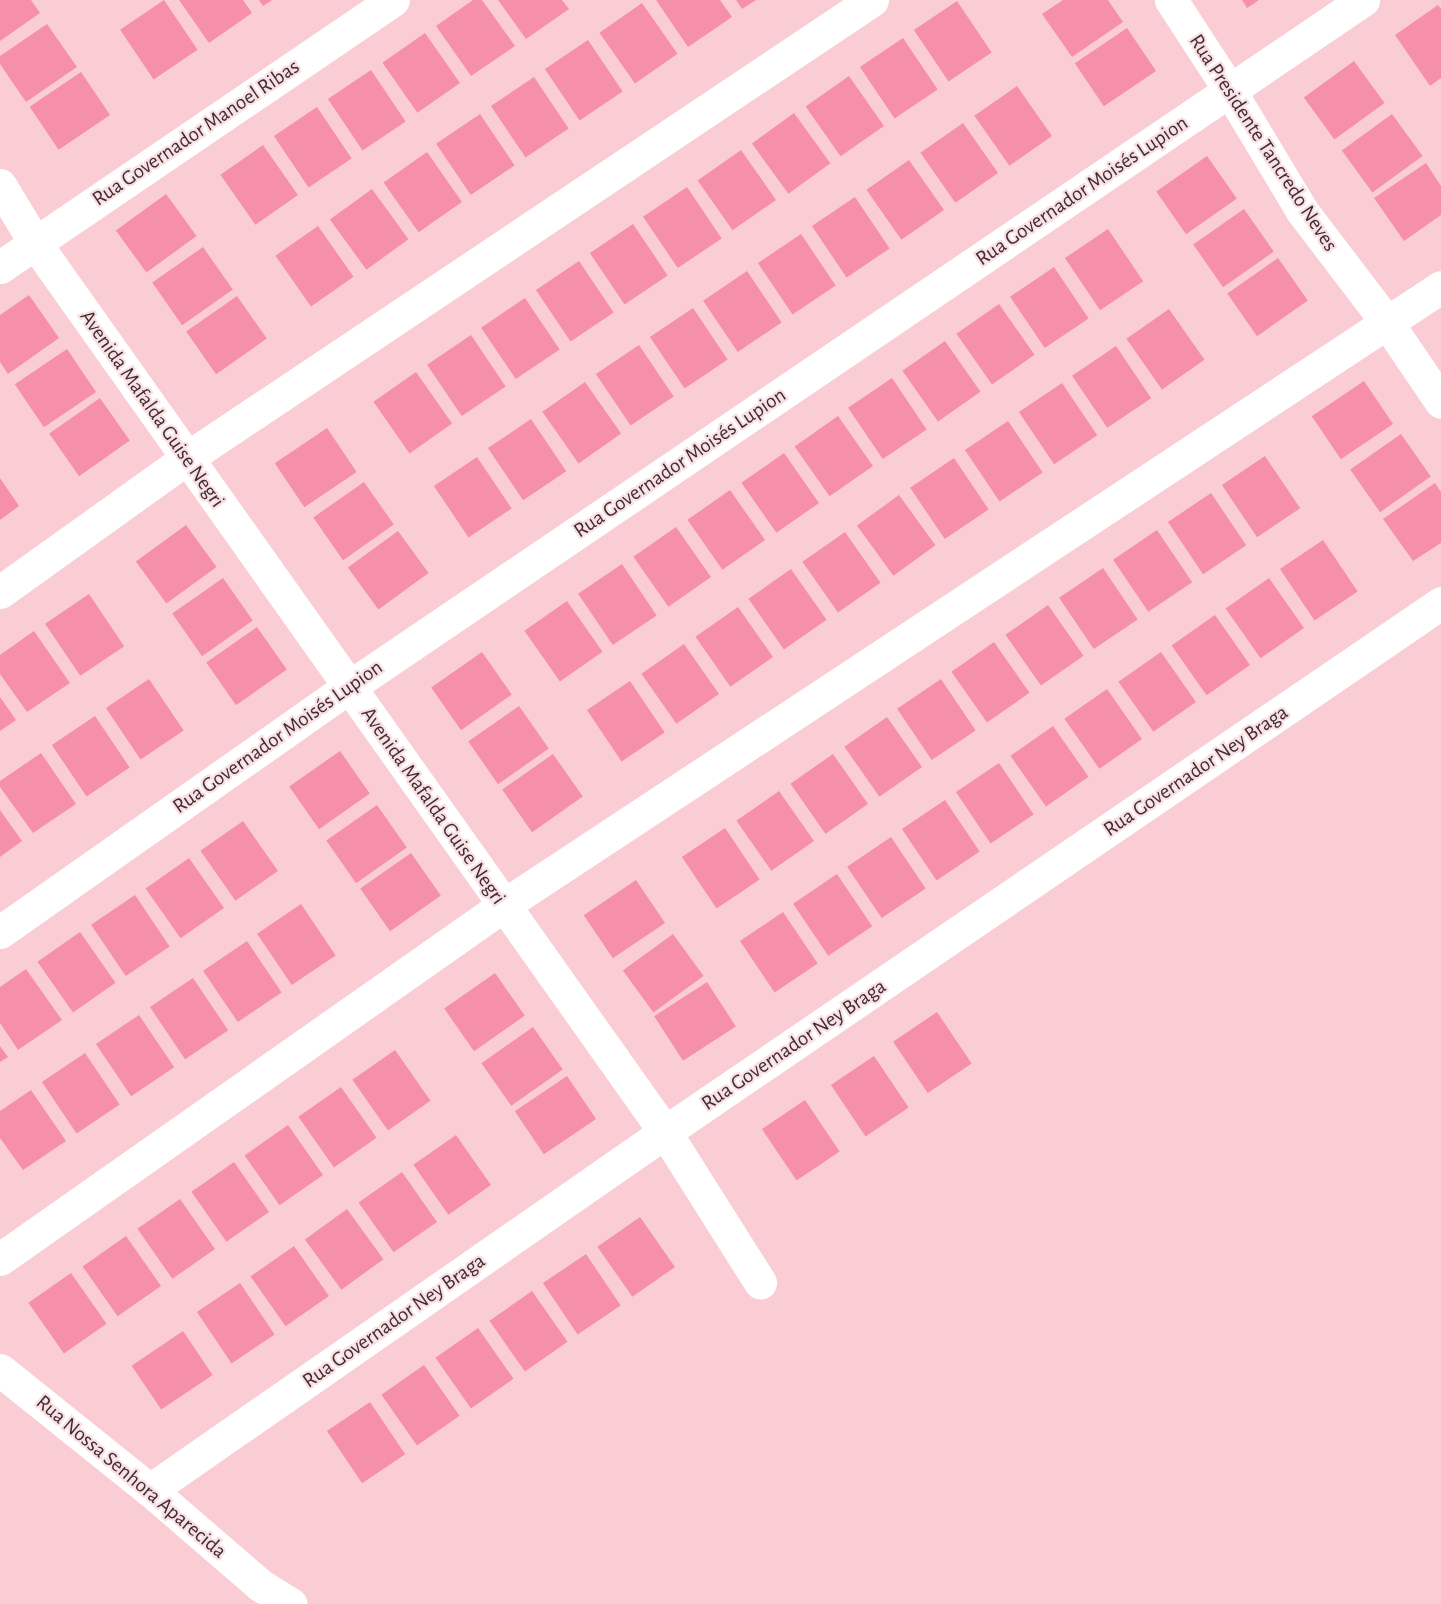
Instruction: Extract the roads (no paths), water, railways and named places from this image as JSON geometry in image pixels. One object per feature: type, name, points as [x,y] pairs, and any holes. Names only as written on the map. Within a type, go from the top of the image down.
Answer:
[{"type":"street","name":"Rua Governador Manoel Ribas","points":[[0,267],[393,0]]},
{"type":"street","points":[[0,592],[186,458],[872,0]]},
{"type":"street","name":"Rua Presidente Tancredo Neves","points":[[1171,0],[1230,91],[1302,211],[1388,324],[1441,402]]},
{"type":"street","name":"Rua Governador Moisés Lupion","points":[[0,932],[349,687],[1363,0]]},
{"type":"street","name":"Avenida Mafalda Guise Negri","points":[[0,185],[35,243],[665,1132],[760,1282]]},
{"type":"street","points":[[0,1259],[504,905],[1441,287]]},
{"type":"street","name":"Rua Governador Ney Braga","points":[[150,1490],[665,1132],[1441,603]]},
{"type":"street","name":"Rua Nossa Senhora Aparecida","points":[[0,1370],[150,1490],[260,1585],[291,1604]]}]
